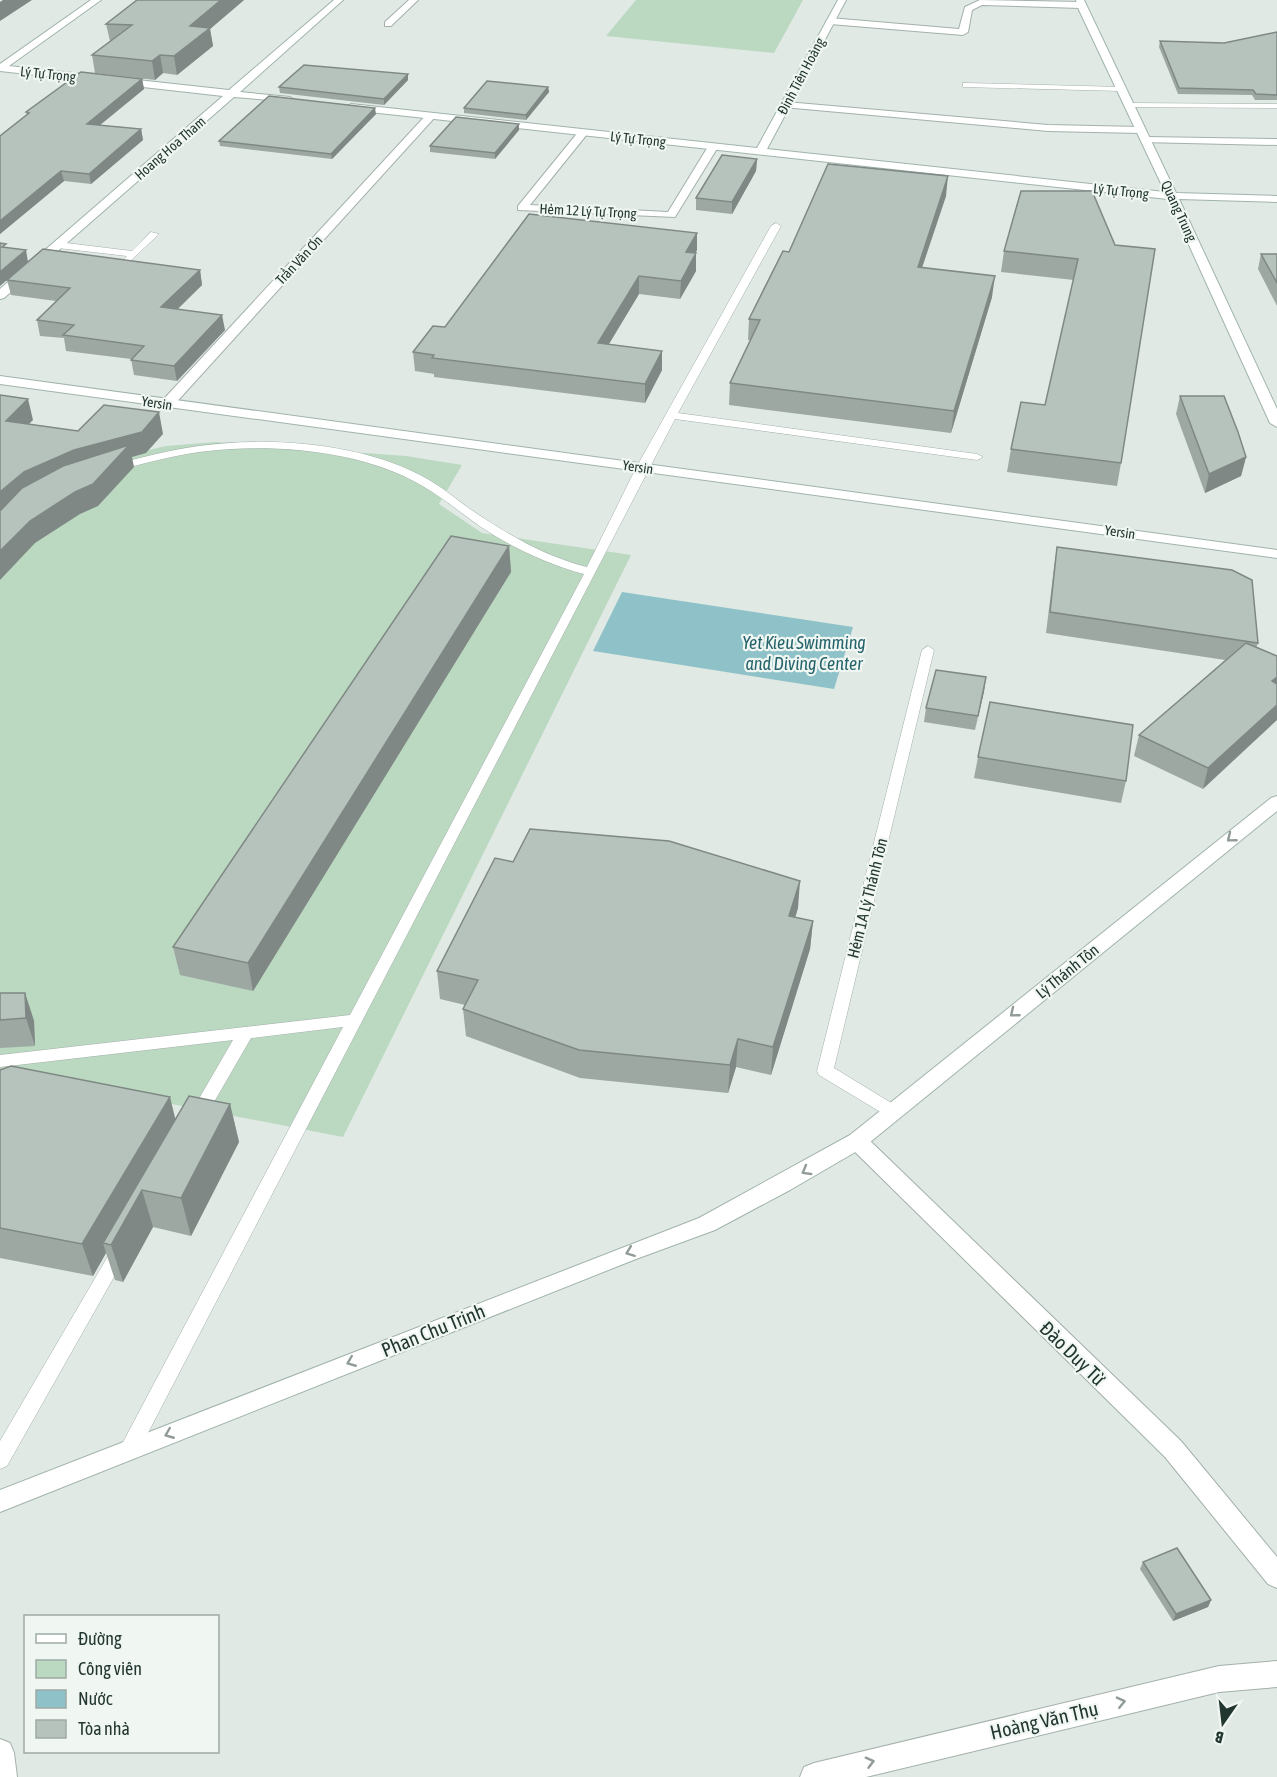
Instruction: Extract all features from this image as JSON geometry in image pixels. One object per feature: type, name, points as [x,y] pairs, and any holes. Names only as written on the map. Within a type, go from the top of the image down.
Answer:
[{"type":"street","points":[[0,68],[97,0]]},
{"type":"street","name":"Hoang Hoa Tham","points":[[0,295],[339,0]]},
{"type":"street","points":[[388,24],[414,0]]},
{"type":"street","name":"Đinh Tiên Hoàng","points":[[760,152],[842,0]]},
{"type":"street","points":[[830,21],[963,32],[968,8],[972,4],[982,2],[1081,2]]},
{"type":"street","name":"Quang Trung","points":[[1081,2],[1277,423]]},
{"type":"street","name":"Lý Tự Trọng","points":[[0,68],[302,102]]},
{"type":"street","points":[[786,105],[1048,128],[1277,142]]},
{"type":"street","name":"Lý Tự Trọng","points":[[337,106],[1173,196],[1277,199]]},
{"type":"street","name":"Trần Văn Ơn","points":[[167,404],[431,116]]},
{"type":"street","name":"Hẻm 12 Lý Tự Trọng","points":[[583,133],[522,208],[671,215],[712,147]]},
{"type":"street","name":"Yersin","points":[[0,380],[1277,554]]},
{"type":"street","name":"Lý Thánh Tôn","points":[[857,1141],[1277,802]]},
{"type":"street","name":"Phan Chu Trinh","points":[[0,1501],[628,1253],[707,1224],[857,1141]]},
{"type":"street","name":"Đào Duy Từ","points":[[857,1141],[1173,1449],[1277,1576]]},
{"type":"street","name":"Hoàng Văn Thụ","points":[[814,1777],[1219,1679],[1277,1674]]},
{"type":"street","points":[[0,1753],[3,1777]]},
{"type":"lane","points":[[966,85],[1121,89]]},
{"type":"lane","points":[[1129,105],[1277,106]]},
{"type":"lane","points":[[129,1450],[591,572],[642,468],[776,226]]},
{"type":"lane","points":[[123,265],[154,234]]},
{"type":"lane","points":[[58,245],[134,254]]},
{"type":"lane","points":[[671,415],[977,457]]},
{"type":"lane","points":[[99,472],[200,448],[248,446],[369,459],[400,470],[426,483],[472,516],[531,553],[591,572]]},
{"type":"lane","name":"Hẻm 1A Lý Thánh Tôn","points":[[892,1112],[825,1071],[928,650]]},
{"type":"lane","points":[[0,1061],[356,1020]]},
{"type":"lane","points":[[187,1134],[245,1034]]},
{"type":"lane","points":[[0,1460],[129,1236]]},
{"type":"green space","points":[[636,0],[803,0],[774,53],[606,36]]},
{"type":"green space","points":[[216,442],[406,456],[462,465],[439,504],[482,533],[631,555],[343,1137],[11,1073],[0,1074],[0,508],[67,469],[166,446]]},
{"type":"water","name":"Yet Kieu Swimming and Diving Center","points":[[622,592],[853,627],[834,689],[593,651]]},
{"type":"building","points":[[137,0],[221,0],[190,26],[210,28],[174,56],[160,55],[152,61],[92,55],[132,25],[106,24]]},
{"type":"building","points":[[1277,32],[1277,95],[1256,94],[1253,90],[1179,88],[1160,41],[1224,43]]},
{"type":"building","points":[[304,65],[408,74],[384,99],[279,87]]},
{"type":"building","points":[[81,72],[142,79],[87,124],[141,129],[89,174],[61,171],[0,221],[0,136],[29,113],[26,112]]},
{"type":"building","points":[[487,81],[548,87],[526,115],[464,108]]},
{"type":"building","points":[[269,96],[375,108],[331,154],[219,141]]},
{"type":"building","points":[[456,117],[519,124],[495,153],[430,146]]},
{"type":"building","points":[[722,155],[757,159],[732,202],[696,198]]},
{"type":"building","points":[[828,164],[948,176],[918,267],[995,276],[954,411],[730,383],[760,320],[749,319],[783,251],[789,252]]},
{"type":"building","points":[[1021,191],[1092,191],[1115,245],[1155,249],[1121,463],[1011,449],[1021,402],[1045,405],[1078,259],[1004,251]]},
{"type":"building","points":[[529,214],[697,233],[686,252],[696,253],[681,281],[639,276],[598,343],[662,351],[645,384],[432,358],[434,355],[413,352],[433,326],[445,327]]},
{"type":"building","points":[[0,243],[6,244],[2,247],[26,250],[0,272]]},
{"type":"building","points":[[43,249],[200,270],[161,307],[222,315],[174,366],[131,360],[144,346],[63,335],[74,325],[37,320],[70,288],[7,280]]},
{"type":"building","points":[[1261,254],[1277,254],[1277,283]]},
{"type":"building","points":[[0,395],[28,399],[6,421],[78,431],[104,405],[159,412],[142,432],[74,450],[24,472],[0,492]]},
{"type":"building","points":[[1180,396],[1224,396],[1246,457],[1209,474]]},
{"type":"building","points":[[129,445],[93,484],[75,492],[30,521],[0,551],[0,511],[22,488],[63,466]]},
{"type":"building","points":[[451,536],[509,546],[248,963],[173,947]]},
{"type":"building","points":[[1057,547],[1232,570],[1252,580],[1258,643],[1050,612]]},
{"type":"building","points":[[1246,643],[1277,656],[1277,677],[1272,681],[1277,684],[1277,705],[1208,768],[1139,735]]},
{"type":"building","points":[[936,670],[986,677],[978,716],[926,708]]},
{"type":"building","points":[[990,702],[1133,725],[1126,781],[978,757]]},
{"type":"building","points":[[530,829],[669,841],[800,881],[789,916],[813,921],[773,1047],[738,1039],[730,1065],[579,1050],[463,1009],[478,980],[437,971],[495,858],[513,862]]},
{"type":"building","points":[[0,993],[25,993],[26,1018],[0,1020]]},
{"type":"building","points":[[11,1066],[170,1097],[82,1244],[0,1228],[0,1070]]},
{"type":"building","points":[[189,1096],[230,1104],[181,1198],[142,1190],[111,1245],[103,1243]]},
{"type":"building","points":[[1177,1548],[1211,1600],[1176,1614],[1143,1562]]}]
